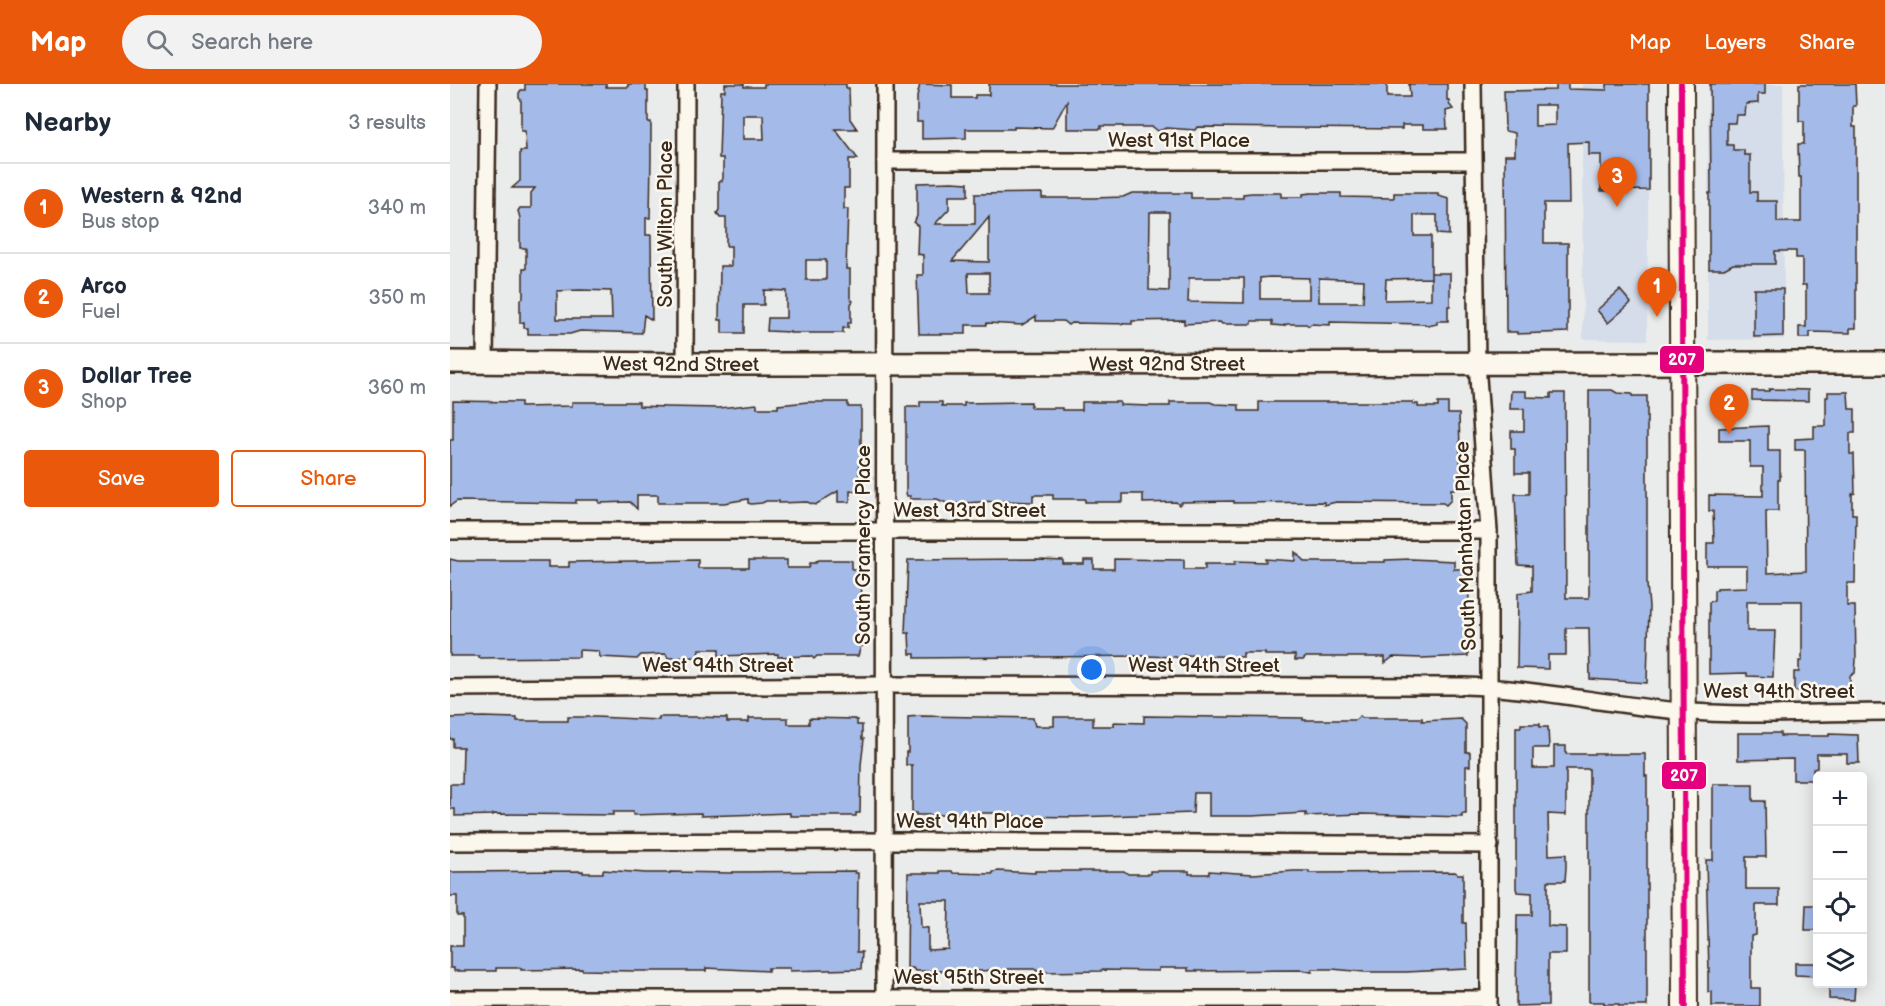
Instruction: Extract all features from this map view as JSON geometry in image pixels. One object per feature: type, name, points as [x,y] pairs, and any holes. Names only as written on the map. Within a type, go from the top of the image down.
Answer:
[{"type":"main road","points":[[1681,84],[1685,1006]]},
{"type":"street","points":[[485,362],[488,84]]},
{"type":"street","name":"South Wilton Place","points":[[686,84],[686,364]]},
{"type":"street","name":"South Gramercy Place","points":[[884,1002],[885,84]]},
{"type":"street","name":"South Manhattan Place","points":[[1473,84],[1477,363],[1489,531],[1489,1003]]},
{"type":"street","name":"West 91st Place","points":[[885,161],[1473,161]]},
{"type":"street","name":"West 92nd Street","points":[[450,362],[686,364],[1885,363]]},
{"type":"street","name":"West 93rd Street","points":[[450,531],[1489,531]]},
{"type":"street","name":"West 94th Street","points":[[450,688],[884,685],[1490,687],[1683,712],[1885,712]]},
{"type":"street","name":"West 94th Place","points":[[450,842],[884,841],[1490,845]]},
{"type":"street","name":"West 95th Street","points":[[450,999],[1489,1003]]},
{"type":"shaded area","points":[[1582,84],[1649,84],[1647,340],[1583,339]]},
{"type":"shaded area","points":[[1708,84],[1783,84],[1784,339],[1708,340]]},
{"type":"building","points":[[525,84],[606,84],[606,87],[628,87],[628,84],[646,84],[648,122],[651,122],[650,218],[646,218],[646,235],[651,235],[652,320],[644,315],[642,333],[580,331],[570,334],[528,334],[528,328],[524,328],[524,322],[520,323],[520,300],[523,298],[526,248],[520,248],[518,211],[520,208],[531,208],[531,193],[535,188],[512,188],[520,181],[520,151],[526,151],[525,131],[521,131],[521,100],[519,98],[521,90],[525,90]],"holes":[[[557,291],[611,291],[612,319],[557,319]]]},
{"type":"building","points":[[725,84],[764,87],[764,84],[846,84],[846,88],[849,88],[850,119],[857,129],[835,129],[858,159],[849,159],[849,188],[844,188],[844,209],[848,209],[846,269],[850,269],[850,298],[853,301],[851,323],[848,323],[848,328],[843,328],[843,333],[767,331],[768,318],[786,318],[786,291],[764,290],[764,305],[744,305],[744,333],[722,333],[722,320],[719,320],[720,266],[731,266],[731,246],[726,246],[726,218],[720,218],[717,213],[719,210],[719,181],[723,178],[723,158],[719,158],[721,91],[725,91]],"holes":[[[743,115],[763,115],[764,139],[743,139]],[[806,260],[826,260],[826,280],[806,280]]]},
{"type":"building","points":[[920,84],[952,85],[952,98],[975,98],[975,95],[989,95],[989,84],[1387,84],[1387,97],[1410,97],[1409,84],[1447,84],[1447,100],[1453,109],[1446,111],[1447,129],[1423,129],[1423,125],[1402,125],[1402,129],[1197,127],[1195,130],[1167,128],[1158,131],[1153,127],[1123,126],[1101,126],[1101,129],[1067,129],[1067,101],[1052,128],[966,129],[966,138],[922,139],[922,122],[917,122],[917,97]]},
{"type":"building","points":[[1556,84],[1568,84],[1568,89],[1607,90],[1607,84],[1649,84],[1649,190],[1601,191],[1601,155],[1589,155],[1589,142],[1568,143],[1569,203],[1544,203],[1544,243],[1568,243],[1568,332],[1517,334],[1517,332],[1506,332],[1505,155],[1515,155],[1515,133],[1505,131],[1504,91],[1556,90]],"holes":[[[1535,105],[1555,105],[1555,125],[1535,126]]]},
{"type":"building","points":[[1710,84],[1765,84],[1765,94],[1758,94],[1758,103],[1746,104],[1745,115],[1736,115],[1735,123],[1727,123],[1727,145],[1733,145],[1733,150],[1744,150],[1744,155],[1750,155],[1750,192],[1757,192],[1757,201],[1777,201],[1777,222],[1801,222],[1798,144],[1804,144],[1804,121],[1799,121],[1799,84],[1855,84],[1856,106],[1853,106],[1853,127],[1856,127],[1856,328],[1850,328],[1850,333],[1810,332],[1810,338],[1799,338],[1799,327],[1806,327],[1806,285],[1802,285],[1802,258],[1796,258],[1796,251],[1775,251],[1775,264],[1733,264],[1724,269],[1709,269]]},
{"type":"building","points":[[917,183],[968,183],[968,196],[949,196],[949,209],[935,224],[975,224],[975,194],[1042,193],[1042,198],[1093,198],[1123,197],[1132,193],[1191,193],[1191,198],[1243,198],[1243,194],[1252,193],[1281,193],[1281,197],[1303,197],[1303,194],[1311,193],[1341,193],[1341,197],[1394,198],[1394,193],[1438,193],[1438,196],[1449,199],[1449,235],[1437,234],[1437,215],[1414,215],[1414,236],[1431,236],[1431,273],[1450,273],[1448,321],[1437,321],[1437,324],[1428,326],[1425,324],[1330,322],[1330,325],[1287,324],[1283,326],[1272,325],[1272,321],[1252,321],[1252,324],[1222,324],[1220,322],[1184,324],[1184,320],[1132,321],[1132,324],[1071,323],[1068,325],[1063,321],[1036,321],[1036,316],[1022,325],[987,323],[986,325],[966,325],[966,334],[919,334],[917,275],[923,275],[923,255],[917,254],[918,226],[914,223],[917,216]],"holes":[[[1150,212],[1169,212],[1169,291],[1149,290]],[[989,217],[989,262],[952,261]],[[968,273],[989,273],[989,293],[969,293]],[[1189,278],[1244,278],[1244,303],[1188,302]],[[1260,278],[1309,278],[1309,299],[1260,299]],[[1319,278],[1364,280],[1363,302],[1319,302]],[[1431,278],[1431,299],[1385,300],[1386,279]]]},
{"type":"building","points":[[1754,289],[1783,289],[1783,336],[1754,337]]},
{"type":"building","points":[[1620,290],[1631,303],[1608,323],[1597,310]]},
{"type":"building","points":[[1769,389],[1808,390],[1808,401],[1752,400],[1752,391],[1769,391]]},
{"type":"building","points":[[1589,390],[1612,390],[1617,393],[1632,394],[1632,396],[1647,396],[1649,607],[1647,683],[1590,679],[1589,628],[1566,628],[1566,655],[1548,655],[1548,669],[1517,668],[1518,593],[1532,591],[1532,566],[1518,565],[1515,494],[1529,494],[1529,473],[1515,473],[1515,449],[1511,449],[1511,431],[1524,431],[1524,409],[1510,409],[1511,391],[1526,391],[1526,397],[1551,398],[1551,393],[1565,393],[1566,598],[1589,598]]},
{"type":"building","points":[[1828,392],[1848,392],[1849,409],[1855,409],[1855,433],[1850,433],[1850,454],[1854,454],[1855,493],[1852,494],[1852,514],[1856,514],[1855,583],[1847,583],[1847,606],[1855,606],[1856,660],[1855,673],[1850,676],[1850,689],[1794,691],[1794,672],[1799,672],[1799,661],[1802,661],[1802,601],[1747,601],[1747,631],[1775,631],[1773,677],[1747,676],[1747,673],[1709,674],[1709,602],[1714,601],[1714,590],[1717,588],[1747,587],[1747,566],[1707,566],[1707,543],[1714,543],[1713,511],[1709,511],[1709,495],[1763,496],[1763,467],[1750,467],[1750,441],[1719,441],[1719,428],[1768,426],[1768,451],[1780,451],[1780,480],[1778,480],[1778,511],[1766,511],[1767,573],[1806,571],[1805,450],[1795,450],[1795,439],[1814,438],[1814,426],[1826,426]]},
{"type":"building","points":[[453,401],[521,402],[521,407],[572,406],[572,402],[639,402],[639,406],[719,408],[757,404],[757,408],[778,408],[778,405],[808,402],[848,402],[848,407],[861,407],[861,454],[864,454],[864,465],[859,465],[859,492],[850,491],[850,502],[838,502],[838,491],[815,505],[807,502],[779,503],[779,501],[751,504],[748,503],[748,499],[724,503],[658,503],[658,495],[637,495],[637,509],[630,502],[599,503],[599,500],[576,500],[576,503],[457,501],[450,506],[450,440],[453,440]]},
{"type":"building","points":[[920,402],[942,402],[942,406],[964,406],[964,403],[1031,402],[1031,408],[1082,410],[1082,402],[1170,406],[1170,402],[1210,402],[1239,405],[1239,411],[1259,411],[1259,402],[1413,402],[1413,404],[1418,404],[1418,407],[1438,407],[1438,403],[1448,403],[1448,414],[1459,414],[1461,485],[1458,485],[1458,489],[1451,489],[1451,500],[1446,505],[1443,503],[1336,502],[1324,505],[1324,502],[1234,503],[1234,501],[1182,502],[1179,505],[1176,502],[1143,503],[1143,494],[1123,494],[1123,502],[1085,502],[1085,499],[1053,499],[1053,495],[1033,495],[1033,502],[1002,501],[1000,505],[996,501],[949,504],[937,499],[910,499],[906,493],[906,407],[920,407]]},
{"type":"building","points":[[1295,552],[1305,562],[1385,562],[1385,560],[1411,559],[1454,561],[1454,569],[1465,569],[1465,585],[1469,585],[1468,656],[1393,657],[1385,663],[1385,657],[1306,657],[1303,660],[1295,660],[1295,655],[1265,655],[1265,653],[1243,653],[1243,657],[1183,655],[1183,663],[1176,657],[1145,656],[915,658],[915,654],[910,654],[909,633],[905,633],[908,560],[1039,559],[1063,560],[1063,564],[1084,564],[1084,560],[1094,560],[1094,569],[1114,569],[1114,559],[1184,560],[1184,569],[1205,569],[1205,564],[1235,564],[1235,561],[1266,562],[1265,559],[1295,561]]},
{"type":"building","points":[[450,559],[458,561],[548,561],[548,567],[569,567],[569,562],[698,560],[698,568],[749,568],[749,560],[787,560],[787,568],[809,568],[810,563],[816,563],[819,560],[848,560],[852,561],[852,569],[856,569],[856,573],[861,573],[863,646],[858,656],[817,656],[814,659],[811,656],[778,657],[778,654],[719,656],[719,649],[699,649],[698,657],[668,658],[666,654],[641,655],[637,659],[600,657],[599,651],[579,650],[579,657],[450,656]]},
{"type":"building","points":[[1144,716],[1303,718],[1303,720],[1355,720],[1360,716],[1362,718],[1422,718],[1422,721],[1461,719],[1466,724],[1466,752],[1470,752],[1470,766],[1466,766],[1466,814],[1462,814],[1462,817],[1362,814],[1306,816],[1306,813],[1209,816],[1209,793],[1194,793],[1193,813],[1076,817],[1009,816],[1009,813],[916,815],[912,813],[912,765],[906,765],[906,752],[908,752],[908,717],[1033,718],[1035,726],[1054,726],[1054,717],[1093,717],[1093,726],[1114,726],[1114,722],[1144,723]]},
{"type":"building","points":[[568,717],[659,720],[659,717],[697,717],[727,718],[727,722],[749,722],[749,718],[788,718],[788,724],[809,724],[809,718],[854,719],[857,720],[857,725],[862,725],[862,739],[864,739],[860,813],[856,813],[856,816],[790,816],[790,813],[701,816],[701,813],[633,815],[633,812],[613,812],[613,815],[455,816],[455,809],[450,809],[450,784],[462,784],[463,747],[453,747],[453,739],[450,739],[450,718],[517,718],[517,721],[568,721]]},
{"type":"building","points":[[1521,724],[1540,724],[1540,727],[1548,727],[1549,748],[1533,748],[1533,768],[1554,768],[1554,746],[1566,746],[1566,754],[1645,754],[1645,776],[1647,776],[1647,1006],[1619,1006],[1619,1004],[1604,1004],[1604,1002],[1589,1002],[1589,769],[1566,769],[1566,815],[1548,814],[1549,855],[1566,854],[1566,867],[1565,881],[1548,881],[1548,926],[1566,927],[1566,954],[1548,954],[1548,1005],[1516,1006],[1517,915],[1532,915],[1532,893],[1517,892],[1516,888],[1516,727],[1521,727]]},
{"type":"building","points":[[1738,733],[1780,733],[1780,736],[1858,735],[1859,763],[1847,763],[1847,754],[1817,754],[1817,768],[1813,769],[1813,780],[1793,780],[1793,759],[1738,760]]},
{"type":"building","points":[[1713,784],[1753,784],[1753,801],[1765,801],[1766,857],[1746,857],[1746,889],[1779,889],[1779,905],[1756,905],[1756,935],[1751,936],[1751,988],[1760,988],[1760,1006],[1712,1006],[1712,992],[1708,992],[1706,860],[1713,860]]},
{"type":"building","points":[[603,870],[646,873],[855,871],[858,873],[857,952],[862,952],[861,969],[790,971],[790,968],[768,968],[768,971],[706,968],[706,971],[635,971],[496,968],[496,971],[454,971],[454,968],[450,968],[450,946],[463,946],[463,916],[457,916],[457,896],[450,896],[450,872],[583,871],[583,873],[603,873]]},
{"type":"building","points":[[940,871],[993,874],[998,871],[1035,873],[1035,871],[1124,871],[1128,874],[1150,874],[1150,871],[1189,871],[1189,874],[1209,874],[1209,871],[1253,874],[1294,871],[1309,871],[1309,873],[1455,872],[1463,874],[1463,923],[1466,923],[1467,969],[1406,972],[1332,969],[1312,969],[1312,972],[1300,970],[1188,971],[1188,968],[1159,968],[1159,971],[1046,972],[1036,971],[1036,969],[1012,969],[915,971],[913,968],[907,968],[908,873],[940,873]],"holes":[[[920,901],[949,901],[948,949],[928,950],[928,928],[921,927]]]},
{"type":"building","points":[[1806,905],[1813,905],[1813,930],[1805,930]]},
{"type":"building","points":[[1795,963],[1813,963],[1813,976],[1795,975]]},
{"type":"building","points":[[1829,988],[1855,988],[1854,1000],[1829,999]]},
{"type":"transit line","name":"207","points":[[1681,84],[1685,1006]]},
{"type":"place","name":"Dollar Tree","points":[[1617,207]]},
{"type":"place","name":"Western & 92nd","points":[[1657,317]]},
{"type":"place","name":"Arco","points":[[1729,434]]}]
